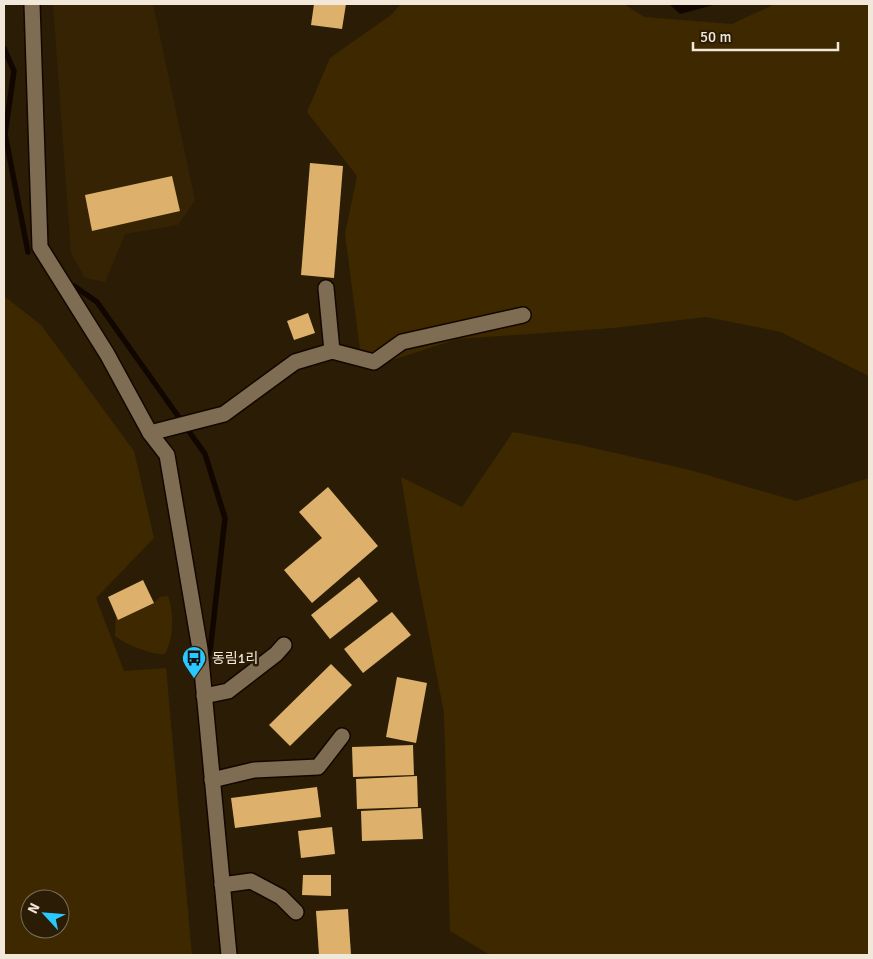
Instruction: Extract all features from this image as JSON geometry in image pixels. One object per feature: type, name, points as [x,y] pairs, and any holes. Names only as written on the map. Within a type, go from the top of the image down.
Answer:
[{"type":"street","points":[[32,4],[40,248],[107,354],[150,433],[167,455],[200,649],[228,955]]},
{"type":"street","points":[[326,288],[332,351]]},
{"type":"street","points":[[150,433],[224,414],[295,362],[332,351],[374,362],[402,342],[523,315]]},
{"type":"street","points":[[204,696],[228,690],[276,654],[284,645]]},
{"type":"street","points":[[212,780],[254,770],[318,767],[342,736]]},
{"type":"street","points":[[222,885],[251,881],[281,897],[296,912]]},
{"type":"shaded area","points":[[53,4],[153,4],[195,200],[178,225],[125,234],[105,282],[85,278],[71,253]]},
{"type":"shaded area","points":[[401,4],[624,4],[644,17],[732,24],[775,4],[869,4],[869,376],[781,332],[706,317],[613,328],[457,339],[386,362],[360,349],[345,234],[357,176],[307,112],[330,58],[391,15]]},
{"type":"shaded area","points":[[669,4],[717,4],[680,14]]},
{"type":"shaded area","points":[[4,295],[41,325],[134,451],[154,538],[96,598],[124,671],[166,668],[192,955],[4,955]]},
{"type":"shaded area","points":[[513,432],[690,470],[796,501],[869,478],[869,955],[490,955],[450,931],[444,713],[415,563],[401,477],[462,507]]},
{"type":"shaded area","points":[[168,596],[172,625],[170,641],[165,654],[139,649],[115,636],[116,615],[119,619],[154,603],[160,597]]},
{"type":"building","points":[[314,4],[346,4],[342,29],[311,25]]},
{"type":"building","points":[[310,163],[343,166],[334,278],[301,275]]},
{"type":"building","points":[[172,176],[180,211],[92,231],[85,195]]},
{"type":"building","points":[[308,313],[315,333],[294,340],[287,321]]},
{"type":"building","points":[[328,487],[378,546],[312,603],[284,570],[322,538],[299,512]]},
{"type":"building","points":[[359,577],[378,601],[330,639],[311,615]]},
{"type":"building","points":[[143,580],[154,603],[118,620],[108,597]]},
{"type":"building","points":[[392,612],[411,635],[363,673],[344,649]]},
{"type":"building","points":[[331,664],[352,685],[290,746],[269,725]]},
{"type":"building","points":[[397,677],[427,683],[416,743],[386,737]]},
{"type":"building","points":[[413,745],[414,775],[353,777],[352,747]]},
{"type":"building","points":[[417,776],[418,807],[357,809],[356,779]]},
{"type":"building","points":[[317,787],[321,817],[235,828],[231,798]]},
{"type":"building","points":[[421,808],[423,839],[362,841],[361,811]]},
{"type":"building","points":[[332,827],[335,854],[301,858],[298,831]]},
{"type":"building","points":[[303,875],[331,875],[331,896],[302,895]]},
{"type":"building","points":[[348,909],[351,955],[319,955],[316,911]]},
{"type":"waterway","points":[[4,48],[14,71],[5,134],[28,252]]},
{"type":"waterway","points":[[74,286],[97,302],[205,454],[225,518],[209,661]]},
{"type":"place","name":"동림1리","points":[[194,679]]}]
